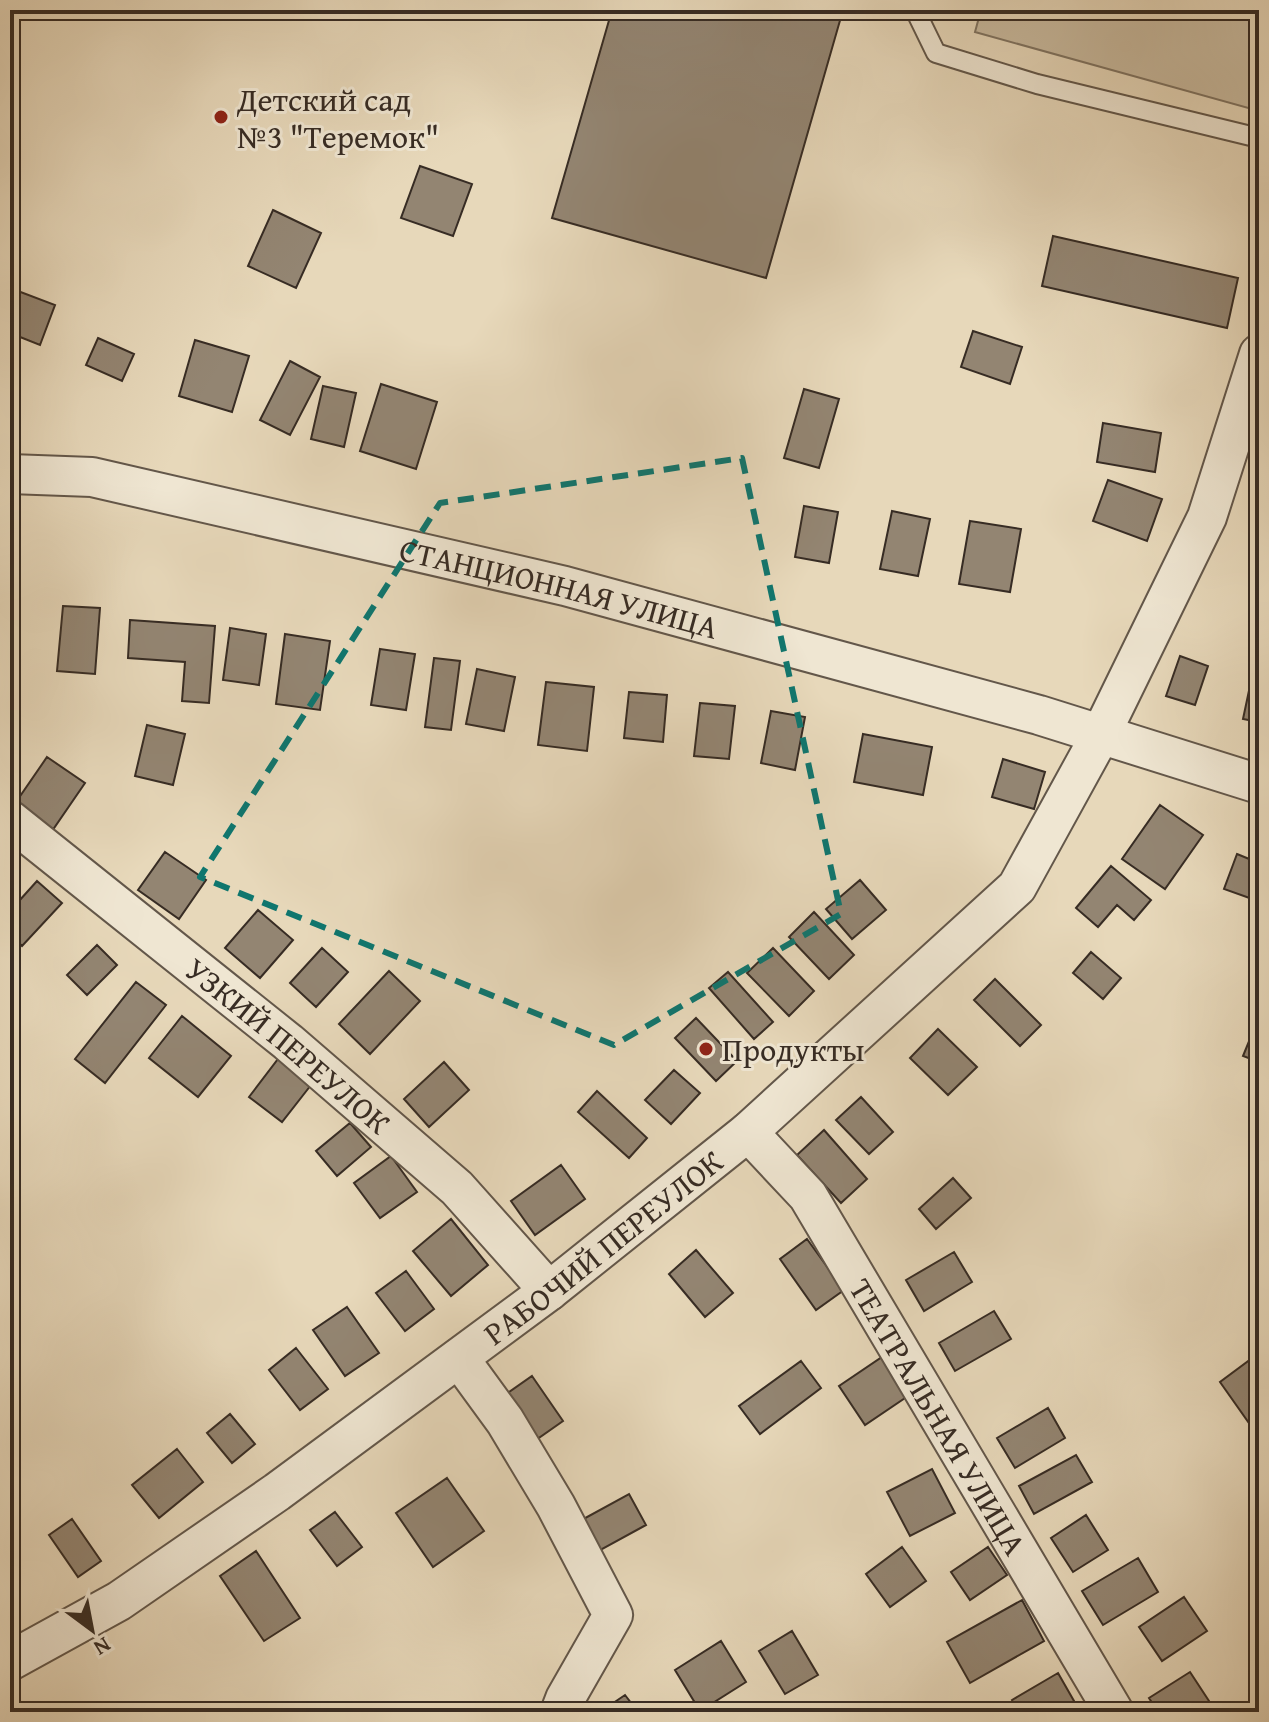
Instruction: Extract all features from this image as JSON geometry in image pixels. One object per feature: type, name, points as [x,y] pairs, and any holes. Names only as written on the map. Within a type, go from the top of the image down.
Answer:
[{"type":"street","points":[[1100,736],[1207,517],[1259,354]]},
{"type":"street","name":"СТАНЦИОННАЯ УЛИЦА","points":[[10,474],[92,477],[565,586],[1039,715],[1259,784]]},
{"type":"street","name":"РАБОЧИЙ ПЕРЕУЛОК","points":[[10,1661],[131,1592],[277,1492],[549,1291],[748,1132],[1017,887],[1100,736]]},
{"type":"street","name":"УЗКИЙ ПЕРЕУЛОК","points":[[10,820],[288,1042],[457,1188],[549,1291]]},
{"type":"street","name":"ТЕАТРАЛЬНАЯ УЛИЦА","points":[[748,1132],[808,1196],[1114,1712]]},
{"type":"street","points":[[459,1358],[505,1421],[613,1615],[560,1712]]},
{"type":"lane","points":[[915,10],[936,53],[1037,84],[1259,138]]},
{"type":"highlighted area","points":[[742,458],[841,914],[614,1045],[200,877],[440,503]]},
{"type":"shaded area","points":[[981,10],[1259,10],[1259,111],[975,32]]},
{"type":"building","points":[[612,10],[815,10],[841,17],[766,278],[552,218]]},
{"type":"building","points":[[420,166],[472,184],[453,236],[401,218]]},
{"type":"building","points":[[273,210],[321,233],[296,288],[248,266]]},
{"type":"building","points":[[1053,236],[1238,278],[1227,328],[1042,286]]},
{"type":"building","points":[[10,288],[55,305],[40,345],[10,333]]},
{"type":"building","points":[[973,331],[1022,347],[1010,384],[961,367]]},
{"type":"building","points":[[98,338],[134,354],[122,381],[86,365]]},
{"type":"building","points":[[195,340],[249,356],[232,412],[179,396]]},
{"type":"building","points":[[290,361],[320,377],[290,435],[260,420]]},
{"type":"building","points":[[381,384],[437,402],[416,469],[360,451]]},
{"type":"building","points":[[323,386],[356,393],[344,447],[311,439]]},
{"type":"building","points":[[804,389],[839,399],[819,468],[784,458]]},
{"type":"building","points":[[1103,423],[1161,433],[1155,472],[1097,462]]},
{"type":"building","points":[[1108,480],[1162,499],[1147,541],[1093,521]]},
{"type":"building","points":[[804,506],[838,512],[829,563],[795,557]]},
{"type":"building","points":[[892,511],[930,519],[918,576],[880,569]]},
{"type":"building","points":[[970,521],[1021,529],[1010,592],[959,584]]},
{"type":"building","points":[[10,603],[19,606],[10,642]]},
{"type":"building","points":[[63,606],[100,608],[95,674],[57,671]]},
{"type":"building","points":[[130,620],[215,626],[209,703],[182,701],[185,662],[128,658]]},
{"type":"building","points":[[230,628],[266,634],[259,685],[223,680]]},
{"type":"building","points":[[285,634],[330,641],[320,710],[276,704]]},
{"type":"building","points":[[380,649],[415,654],[406,710],[371,705]]},
{"type":"building","points":[[1180,656],[1208,666],[1195,705],[1166,696]]},
{"type":"building","points":[[434,658],[460,661],[451,730],[425,727]]},
{"type":"building","points":[[1254,667],[1259,668],[1259,722],[1243,719]]},
{"type":"building","points":[[477,669],[515,677],[504,731],[466,724]]},
{"type":"building","points":[[546,682],[594,687],[587,751],[538,745]]},
{"type":"building","points":[[629,692],[667,695],[663,742],[624,738]]},
{"type":"building","points":[[700,703],[735,706],[729,759],[694,756]]},
{"type":"building","points":[[771,711],[805,717],[795,770],[761,763]]},
{"type":"building","points":[[147,725],[185,734],[173,785],[135,776]]},
{"type":"building","points":[[863,734],[932,747],[923,795],[854,782]]},
{"type":"building","points":[[47,757],[85,783],[52,831],[14,805]]},
{"type":"building","points":[[1003,759],[1045,772],[1034,809],[992,797]]},
{"type":"building","points":[[1160,805],[1203,835],[1165,889],[1122,859]]},
{"type":"building","points":[[165,852],[206,880],[179,919],[138,890]]},
{"type":"building","points":[[1237,854],[1259,863],[1258,901],[1224,889]]},
{"type":"building","points":[[1111,866],[1151,900],[1134,920],[1117,905],[1098,927],[1076,908]]},
{"type":"building","points":[[860,880],[886,910],[852,939],[826,909]]},
{"type":"building","points":[[37,881],[62,903],[22,946],[10,934],[10,911]]},
{"type":"building","points":[[258,910],[293,940],[260,978],[225,948]]},
{"type":"building","points":[[814,912],[854,955],[829,979],[789,937]]},
{"type":"building","points":[[97,945],[117,965],[87,995],[67,975]]},
{"type":"building","points":[[322,948],[348,972],[316,1007],[290,983]]},
{"type":"building","points":[[773,948],[814,991],[789,1016],[747,973]]},
{"type":"building","points":[[1091,952],[1121,978],[1103,999],[1073,973]]},
{"type":"building","points":[[389,971],[420,1001],[370,1054],[339,1024]]},
{"type":"building","points":[[728,972],[773,1022],[754,1039],[709,988]]},
{"type":"building","points":[[995,979],[1041,1025],[1020,1046],[974,1000]]},
{"type":"building","points":[[136,982],[166,1005],[105,1083],[75,1059]]},
{"type":"building","points":[[182,1016],[231,1056],[198,1097],[149,1058]]},
{"type":"building","points":[[1259,1017],[1259,1062],[1243,1056]]},
{"type":"building","name":"Продукты","points":[[696,1018],[737,1061],[716,1081],[675,1038]]},
{"type":"building","points":[[938,1029],[977,1067],[948,1095],[910,1058]]},
{"type":"building","points":[[278,1059],[311,1085],[282,1122],[249,1097]]},
{"type":"building","points":[[444,1062],[469,1090],[429,1127],[404,1099]]},
{"type":"building","points":[[674,1070],[700,1093],[671,1124],[645,1100]]},
{"type":"building","points":[[597,1091],[647,1138],[629,1158],[578,1112]]},
{"type":"building","points":[[861,1097],[893,1132],[869,1154],[836,1120]]},
{"type":"building","points":[[350,1123],[371,1147],[337,1176],[316,1151]]},
{"type":"building","points":[[824,1130],[867,1179],[841,1203],[797,1155]]},
{"type":"building","points":[[391,1156],[417,1192],[380,1218],[354,1183]]},
{"type":"building","points":[[561,1165],[585,1199],[535,1235],[511,1201]]},
{"type":"building","points":[[953,1178],[971,1198],[936,1229],[919,1209]]},
{"type":"building","points":[[451,1219],[488,1265],[451,1296],[413,1251]]},
{"type":"building","points":[[807,1239],[844,1290],[816,1310],[780,1259]]},
{"type":"building","points":[[696,1250],[733,1293],[705,1317],[669,1274]]},
{"type":"building","points":[[954,1252],[972,1282],[924,1311],[906,1280]]},
{"type":"building","points":[[406,1271],[434,1309],[405,1331],[376,1293]]},
{"type":"building","points":[[347,1307],[379,1353],[345,1376],[313,1330]]},
{"type":"building","points":[[994,1311],[1011,1339],[955,1371],[939,1343]]},
{"type":"building","points":[[296,1348],[328,1389],[300,1410],[269,1370]]},
{"type":"building","points":[[882,1357],[908,1396],[865,1425],[839,1386]]},
{"type":"building","points":[[1251,1359],[1259,1370],[1259,1432],[1256,1433],[1220,1382]]},
{"type":"building","points":[[801,1361],[821,1388],[760,1434],[739,1406]]},
{"type":"building","points":[[532,1376],[563,1421],[533,1442],[502,1397]]},
{"type":"building","points":[[1048,1408],[1065,1438],[1015,1468],[997,1438]]},
{"type":"building","points":[[230,1414],[255,1444],[232,1463],[207,1433]]},
{"type":"building","points":[[177,1449],[203,1482],[159,1518],[132,1485]]},
{"type":"building","points":[[1076,1455],[1092,1482],[1034,1514],[1019,1486]]},
{"type":"building","points":[[932,1469],[955,1513],[910,1536],[887,1492]]},
{"type":"building","points":[[447,1478],[484,1531],[433,1567],[396,1513]]},
{"type":"building","points":[[629,1494],[646,1525],[595,1553],[578,1522]]},
{"type":"building","points":[[335,1512],[362,1547],[337,1566],[310,1530]]},
{"type":"building","points":[[1086,1515],[1108,1550],[1073,1572],[1051,1538]]},
{"type":"building","points":[[72,1519],[101,1561],[78,1577],[49,1535]]},
{"type":"building","points":[[902,1547],[926,1581],[890,1607],[866,1574]]},
{"type":"building","points":[[988,1547],[1007,1575],[970,1600],[951,1572]]},
{"type":"building","points":[[256,1551],[300,1618],[264,1641],[220,1576]]},
{"type":"building","points":[[1138,1558],[1158,1592],[1103,1625],[1082,1591]]},
{"type":"building","points":[[1184,1597],[1207,1631],[1162,1661],[1139,1627]]},
{"type":"building","points":[[1022,1600],[1044,1641],[970,1683],[947,1642]]},
{"type":"building","points":[[792,1631],[818,1675],[785,1694],[759,1651]]},
{"type":"building","points":[[721,1641],[746,1682],[700,1711],[675,1670]]},
{"type":"building","points":[[1190,1672],[1209,1701],[1193,1712],[1158,1712],[1149,1698]]},
{"type":"building","points":[[1058,1673],[1078,1708],[1071,1712],[1019,1712],[1012,1700]]},
{"type":"building","points":[[625,1695],[638,1712],[600,1712]]},
{"type":"place","name":"Детский сад №3 \"Теремок\"","points":[[221,117]]},
{"type":"place","name":"Продукты","points":[[706,1049]]}]
